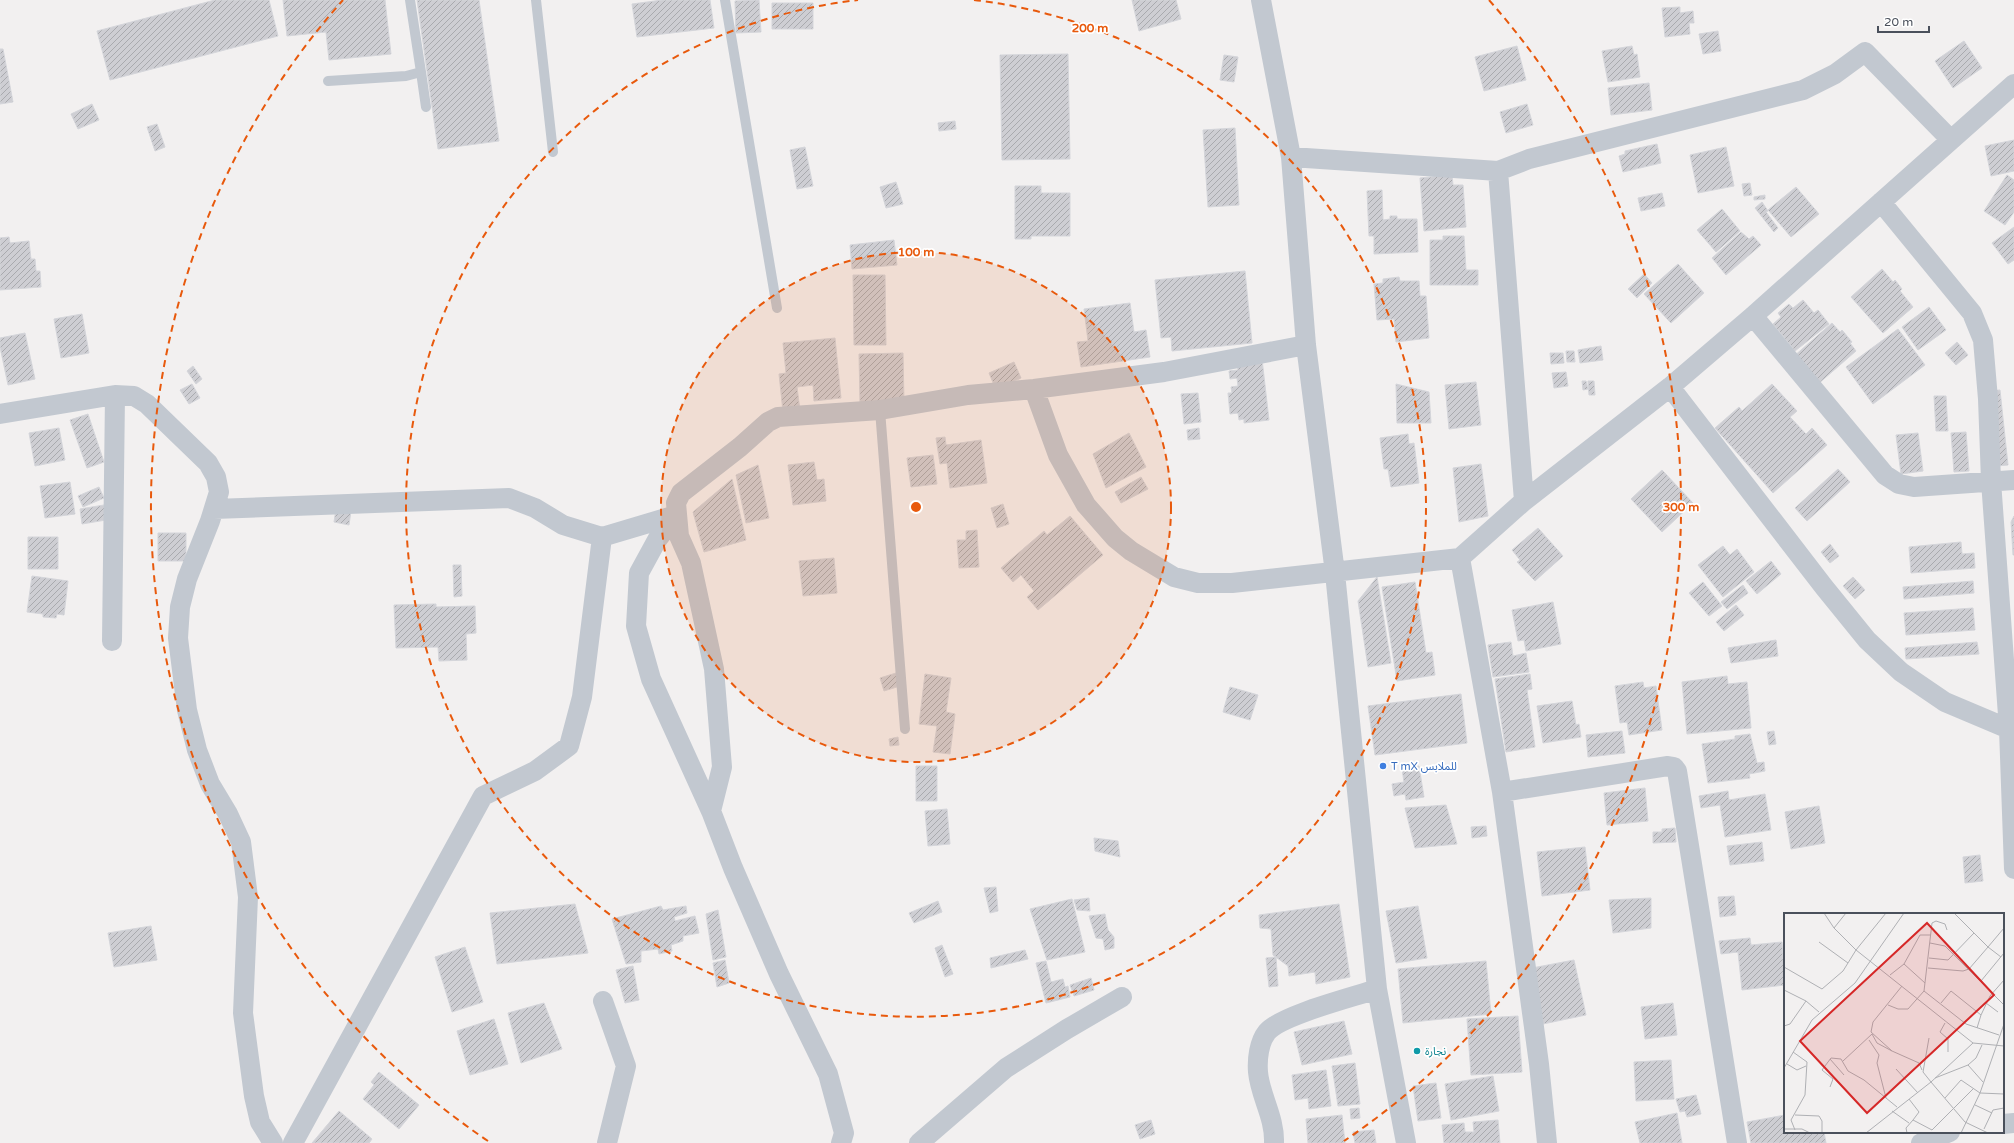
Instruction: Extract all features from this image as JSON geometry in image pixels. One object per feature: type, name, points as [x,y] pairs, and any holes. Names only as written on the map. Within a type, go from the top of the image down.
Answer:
[{"type":"street","points":[[1261,0],[1291,157],[1306,345],[1335,573],[1377,989],[1406,1143]]},
{"type":"street","points":[[1291,157],[1498,171],[1529,159],[1803,90],[1835,74],[1865,52],[1951,140]]},
{"type":"street","points":[[1034,389],[1058,455],[1086,505],[1115,538],[1149,562],[1174,577],[1198,583],[1232,583],[1335,573],[1460,558],[1524,501],[1670,387],[1753,316],[2014,84]]},
{"type":"street","points":[[1498,171],[1524,501]]},
{"type":"street","points":[[1881,202],[1972,313],[1983,340],[1988,399],[1991,481],[2012,728],[2014,869]]},
{"type":"street","points":[[1753,316],[1885,475],[1899,484],[1914,487],[2014,480]]},
{"type":"street","points":[[711,811],[722,767],[714,669],[691,563],[679,536],[676,503],[686,487],[740,447],[768,422],[778,417],[791,415],[880,410],[968,394],[1034,389],[1164,372],[1306,345]]},
{"type":"street","points":[[1670,387],[1824,587],[1867,640],[1901,672],[1945,702],[2012,728]]},
{"type":"street","points":[[112,641],[115,395]]},
{"type":"street","points":[[0,414],[115,395],[134,396],[147,404],[208,463],[216,477],[219,492],[187,579],[180,606],[178,638],[187,710],[196,750],[210,784],[228,814],[240,842],[248,897],[243,1013],[260,1122],[273,1143]]},
{"type":"street","points":[[214,509],[509,498],[535,508],[563,525],[602,537],[676,515]]},
{"type":"street","points":[[676,515],[656,540],[639,573],[636,626],[651,680],[711,811],[733,868],[779,974],[828,1074],[844,1133],[841,1143]]},
{"type":"street","points":[[293,1143],[483,796],[535,771],[569,746],[582,697],[602,537]]},
{"type":"street","points":[[1460,558],[1502,792],[1539,1064],[1547,1143]]},
{"type":"street","points":[[1502,792],[1668,766],[1674,767],[1677,771],[1737,1143]]},
{"type":"street","points":[[1274,1143],[1274,1130],[1258,1073],[1259,1047],[1268,1031],[1285,1019],[1377,989]]},
{"type":"street","points":[[920,1143],[1006,1068],[1067,1029],[1122,997]]},
{"type":"street","points":[[603,1001],[626,1066],[607,1143]]},
{"type":"street","points":[[2004,1124],[2014,1123]]},
{"type":"street","points":[[1921,1143],[1947,1133]]},
{"type":"lane","points":[[410,0],[426,107]]},
{"type":"lane","points":[[536,0],[553,152]]},
{"type":"lane","points":[[725,0],[777,308]]},
{"type":"lane","points":[[328,81],[406,76],[421,72]]},
{"type":"lane","points":[[880,410],[905,729]]},
{"type":"building","points":[[215,0],[269,0],[278,36],[110,80],[97,31]]},
{"type":"building","points":[[283,0],[385,0],[391,54],[329,60],[326,32],[287,36]]},
{"type":"building","points":[[417,0],[479,0],[499,141],[438,149]]},
{"type":"building","points":[[662,0],[710,0],[714,28],[637,37],[632,4]]},
{"type":"building","points":[[759,0],[761,32],[736,33],[735,1]]},
{"type":"building","points":[[1132,0],[1176,0],[1181,19],[1139,31]]},
{"type":"building","points":[[772,3],[813,3],[813,29],[772,29]]},
{"type":"building","points":[[1680,7],[1680,13],[1693,11],[1694,23],[1689,23],[1690,34],[1665,37],[1662,8]]},
{"type":"building","points":[[1718,31],[1721,51],[1703,54],[1699,34]]},
{"type":"building","points":[[1964,41],[1982,68],[1953,88],[1935,61]]},
{"type":"building","points":[[1517,46],[1526,80],[1484,91],[1475,57]]},
{"type":"building","points":[[1632,46],[1634,55],[1637,54],[1640,77],[1608,82],[1602,51]]},
{"type":"building","points":[[0,49],[3,49],[13,102],[0,104]]},
{"type":"building","points":[[1068,54],[1070,159],[1002,160],[1000,55]]},
{"type":"building","points":[[1224,55],[1238,57],[1234,82],[1220,80]]},
{"type":"building","points":[[1649,83],[1652,110],[1611,115],[1608,88]]},
{"type":"building","points":[[92,104],[99,120],[78,129],[71,114]]},
{"type":"building","points":[[1527,104],[1533,125],[1506,133],[1500,112]]},
{"type":"building","points":[[955,121],[956,129],[939,131],[938,123]]},
{"type":"building","points":[[157,124],[165,147],[155,151],[147,127]]},
{"type":"building","points":[[1235,128],[1239,205],[1208,207],[1203,130]]},
{"type":"building","points":[[2014,140],[2014,171],[1991,176],[1985,146]]},
{"type":"building","points":[[1657,144],[1661,163],[1623,172],[1619,156],[1625,154],[1625,151]]},
{"type":"building","points":[[805,147],[813,186],[797,189],[790,150]]},
{"type":"building","points":[[1726,147],[1734,186],[1698,193],[1690,155]]},
{"type":"building","points":[[1452,175],[1453,185],[1463,185],[1466,227],[1424,231],[1420,178]]},
{"type":"building","points":[[2007,175],[2014,180],[2014,212],[2005,225],[1984,211]]},
{"type":"building","points":[[896,182],[903,204],[886,208],[880,187]]},
{"type":"building","points":[[1750,183],[1752,195],[1744,196],[1742,184]]},
{"type":"building","points":[[1015,186],[1041,186],[1041,193],[1070,193],[1070,236],[1031,236],[1031,239],[1015,239]]},
{"type":"building","points":[[1796,187],[1819,214],[1791,237],[1768,210]]},
{"type":"building","points":[[1382,190],[1383,220],[1390,219],[1390,216],[1397,216],[1397,219],[1417,219],[1418,252],[1374,254],[1374,236],[1369,236],[1367,191]]},
{"type":"building","points":[[1662,193],[1665,206],[1641,211],[1638,198]]},
{"type":"building","points":[[1765,195],[1765,199],[1754,200],[1754,197]]},
{"type":"building","points":[[1762,202],[1768,211],[1766,212],[1778,228],[1774,232],[1755,208]]},
{"type":"building","points":[[1722,209],[1740,231],[1716,252],[1697,230]]},
{"type":"building","points":[[2014,227],[2014,260],[2008,264],[1992,243]]},
{"type":"building","points":[[1741,232],[1749,239],[1753,236],[1761,245],[1726,275],[1712,258]]},
{"type":"building","points":[[1443,236],[1464,236],[1466,270],[1478,270],[1478,285],[1430,285],[1430,240],[1443,240]]},
{"type":"building","points":[[9,237],[10,243],[29,241],[31,259],[35,259],[36,271],[40,271],[41,287],[0,290],[0,238]]},
{"type":"building","points":[[894,240],[897,265],[852,269],[850,245]]},
{"type":"building","points":[[1678,264],[1704,293],[1671,323],[1644,294]]},
{"type":"building","points":[[1882,269],[1893,282],[1895,280],[1902,289],[1900,291],[1913,307],[1883,333],[1851,297]]},
{"type":"building","points":[[1245,271],[1252,343],[1172,351],[1171,337],[1161,338],[1155,280]]},
{"type":"building","points":[[1644,274],[1652,283],[1637,298],[1628,289]]},
{"type":"building","points":[[853,275],[885,275],[886,345],[854,345]]},
{"type":"building","points":[[1399,277],[1400,281],[1419,281],[1420,296],[1426,296],[1429,338],[1396,342],[1394,319],[1377,320],[1374,284],[1383,283],[1383,279]]},
{"type":"building","points":[[1803,300],[1814,313],[1818,310],[1829,324],[1795,351],[1773,324],[1781,317],[1778,313],[1789,304],[1793,308]]},
{"type":"building","points":[[1130,303],[1134,332],[1146,330],[1150,357],[1081,367],[1077,342],[1088,341],[1084,309]]},
{"type":"building","points":[[1929,307],[1946,330],[1918,350],[1902,327]]},
{"type":"building","points":[[82,314],[89,353],[61,358],[54,319]]},
{"type":"building","points":[[1832,323],[1840,332],[1842,330],[1852,342],[1850,343],[1856,351],[1817,385],[1793,357]]},
{"type":"building","points":[[1898,329],[1925,365],[1873,404],[1846,367]]},
{"type":"building","points":[[25,333],[35,379],[8,385],[0,347],[0,338]]},
{"type":"building","points":[[835,338],[841,398],[814,401],[813,385],[797,387],[800,410],[783,412],[779,374],[786,373],[783,343]]},
{"type":"building","points":[[1957,342],[1968,355],[1956,365],[1945,353]]},
{"type":"building","points":[[1601,346],[1603,360],[1580,363],[1578,350]]},
{"type":"building","points":[[1566,351],[1574,351],[1575,362],[1567,362]]},
{"type":"building","points":[[903,353],[904,402],[860,403],[859,354]]},
{"type":"building","points":[[1550,353],[1563,353],[1564,363],[1551,364]]},
{"type":"building","points":[[1262,359],[1269,420],[1244,423],[1244,419],[1239,420],[1238,413],[1230,414],[1228,393],[1232,393],[1231,387],[1238,386],[1237,378],[1230,379],[1229,371],[1238,370],[1237,362]]},
{"type":"building","points":[[1014,362],[1021,378],[996,390],[989,373]]},
{"type":"building","points":[[193,366],[202,379],[196,384],[187,371]]},
{"type":"building","points":[[1566,372],[1568,386],[1554,388],[1552,373]]},
{"type":"building","points":[[1582,381],[1586,381],[1588,389],[1583,390]]},
{"type":"building","points":[[1588,381],[1594,381],[1595,395],[1589,395]]},
{"type":"building","points":[[1476,382],[1481,425],[1449,429],[1445,385]]},
{"type":"building","points":[[192,384],[200,398],[189,404],[180,390]]},
{"type":"building","points":[[1396,384],[1429,392],[1431,423],[1397,423]]},
{"type":"building","points":[[1772,384],[1797,411],[1790,417],[1806,434],[1812,428],[1827,445],[1773,493],[1715,428],[1739,407],[1742,411]]},
{"type":"building","points":[[2000,390],[2008,465],[1997,466],[1989,391]]},
{"type":"building","points":[[1198,393],[1201,422],[1184,424],[1181,394]]},
{"type":"building","points":[[1934,396],[1946,396],[1948,431],[1936,431]]},
{"type":"building","points":[[88,414],[104,462],[87,468],[70,420]]},
{"type":"building","points":[[59,428],[65,460],[35,466],[29,433]]},
{"type":"building","points":[[1199,428],[1200,439],[1188,440],[1187,430]]},
{"type":"building","points":[[1966,432],[1969,471],[1954,472],[1951,433]]},
{"type":"building","points":[[1129,433],[1146,467],[1106,488],[1093,454]]},
{"type":"building","points":[[1918,433],[1923,471],[1901,474],[1896,435]]},
{"type":"building","points":[[1408,434],[1409,444],[1414,443],[1419,483],[1391,487],[1388,469],[1384,469],[1380,438]]},
{"type":"building","points":[[945,437],[946,445],[981,440],[987,483],[950,488],[947,463],[940,464],[936,438]]},
{"type":"building","points":[[933,455],[937,484],[911,487],[907,458]]},
{"type":"building","points":[[814,462],[817,480],[824,479],[826,501],[793,505],[788,465]]},
{"type":"building","points":[[1481,464],[1488,516],[1459,522],[1453,468]]},
{"type":"building","points":[[758,465],[769,518],[746,523],[736,475]]},
{"type":"building","points":[[1838,469],[1850,482],[1807,521],[1795,508]]},
{"type":"building","points":[[1662,470],[1693,503],[1662,532],[1631,499]]},
{"type":"building","points":[[1141,477],[1148,489],[1121,503],[1115,492]]},
{"type":"building","points":[[732,479],[746,540],[704,552],[693,512]]},
{"type":"building","points":[[70,482],[75,514],[45,518],[40,486]]},
{"type":"building","points":[[99,487],[104,498],[83,507],[78,496]]},
{"type":"building","points":[[1003,504],[1009,524],[997,528],[991,508]]},
{"type":"building","points":[[104,505],[106,520],[82,524],[80,509]]},
{"type":"building","points":[[336,509],[351,511],[349,525],[334,522]]},
{"type":"building","points":[[1070,516],[1103,555],[1038,610],[1027,597],[1034,591],[1021,575],[1013,582],[1001,568],[1044,531],[1047,535]]},
{"type":"building","points":[[2014,516],[2014,555],[2013,555],[2011,522]]},
{"type":"building","points":[[1538,528],[1563,556],[1535,581],[1517,562],[1520,560],[1512,550]]},
{"type":"building","points":[[977,530],[979,567],[959,568],[957,540],[966,540],[966,531]]},
{"type":"building","points":[[158,533],[186,533],[186,561],[158,561]]},
{"type":"building","points":[[28,537],[58,537],[58,569],[28,569]]},
{"type":"building","points":[[1961,542],[1962,554],[1974,553],[1975,568],[1911,573],[1909,547]]},
{"type":"building","points":[[1830,544],[1839,556],[1830,563],[1821,552]]},
{"type":"building","points":[[1723,546],[1730,555],[1737,549],[1754,572],[1723,597],[1698,565]]},
{"type":"building","points":[[834,558],[837,593],[803,596],[799,561]]},
{"type":"building","points":[[1771,561],[1781,574],[1757,594],[1746,581]]},
{"type":"building","points":[[453,565],[461,565],[462,596],[454,597]]},
{"type":"building","points":[[32,576],[68,581],[64,615],[57,614],[56,618],[43,617],[43,614],[27,612]]},
{"type":"building","points":[[1377,577],[1391,663],[1368,667],[1358,601]]},
{"type":"building","points":[[1853,577],[1865,590],[1855,599],[1843,586]]},
{"type":"building","points":[[1973,581],[1974,593],[1904,599],[1903,587]]},
{"type":"building","points":[[1415,582],[1426,653],[1432,652],[1435,675],[1397,681],[1382,587]]},
{"type":"building","points":[[1703,582],[1722,606],[1709,616],[1689,593]]},
{"type":"building","points":[[1743,585],[1748,593],[1727,609],[1721,602]]},
{"type":"building","points":[[1553,602],[1561,644],[1526,651],[1524,640],[1518,641],[1512,610]]},
{"type":"building","points":[[436,604],[436,607],[475,606],[476,633],[466,634],[467,660],[439,661],[438,647],[396,648],[394,605]]},
{"type":"building","points":[[1736,605],[1744,615],[1724,631],[1716,622]]},
{"type":"building","points":[[1973,608],[1975,630],[1906,635],[1904,613]]},
{"type":"building","points":[[1776,640],[1778,656],[1731,663],[1728,648]]},
{"type":"building","points":[[1511,642],[1513,656],[1526,653],[1529,672],[1493,677],[1488,645]]},
{"type":"building","points":[[1977,642],[1979,654],[1906,659],[1905,648]]},
{"type":"building","points":[[896,673],[900,686],[884,691],[880,678]]},
{"type":"building","points":[[925,674],[951,678],[946,712],[955,714],[950,754],[933,752],[937,726],[919,724]]},
{"type":"building","points":[[1530,674],[1532,689],[1527,690],[1535,747],[1506,752],[1495,679]]},
{"type":"building","points":[[1727,676],[1728,684],[1747,682],[1751,728],[1687,734],[1682,682]]},
{"type":"building","points":[[1643,682],[1644,688],[1656,686],[1662,730],[1629,735],[1627,722],[1620,723],[1615,686]]},
{"type":"building","points":[[1230,687],[1258,695],[1250,720],[1223,712]]},
{"type":"building","points":[[1461,694],[1467,743],[1375,755],[1368,706]]},
{"type":"building","points":[[1572,701],[1576,725],[1579,724],[1581,737],[1543,743],[1537,706]]},
{"type":"building","points":[[1622,731],[1625,753],[1588,757],[1586,735]]},
{"type":"building","points":[[1774,731],[1776,744],[1769,745],[1767,732]]},
{"type":"building","points":[[1750,734],[1757,763],[1764,762],[1765,771],[1749,774],[1750,778],[1708,783],[1702,744],[1735,739],[1735,736]]},
{"type":"building","points":[[898,737],[899,745],[890,746],[889,739]]},
{"type":"building","points":[[916,766],[937,766],[937,801],[916,801]]},
{"type":"building","points":[[1419,766],[1424,797],[1406,800],[1405,794],[1394,796],[1392,784],[1404,782],[1402,769]]},
{"type":"building","points":[[1645,788],[1648,821],[1607,825],[1604,793]]},
{"type":"building","points":[[1728,791],[1729,800],[1765,794],[1771,830],[1725,837],[1720,805],[1701,808],[1699,796]]},
{"type":"building","points":[[1446,805],[1457,844],[1415,848],[1405,808]]},
{"type":"building","points":[[1819,806],[1825,843],[1791,849],[1785,812]]},
{"type":"building","points":[[947,809],[950,844],[928,846],[925,811]]},
{"type":"building","points":[[1486,826],[1487,836],[1472,838],[1471,827]]},
{"type":"building","points":[[1675,828],[1676,842],[1653,843],[1653,832],[1662,832],[1662,829]]},
{"type":"building","points":[[1094,838],[1118,841],[1120,857],[1095,851]]},
{"type":"building","points":[[1762,842],[1764,861],[1730,865],[1727,846]]},
{"type":"building","points":[[1585,847],[1590,890],[1542,896],[1537,852]]},
{"type":"building","points":[[1980,855],[1983,881],[1965,883],[1963,857]]},
{"type":"building","points":[[996,887],[998,911],[990,913],[984,888]]},
{"type":"building","points":[[1734,896],[1736,915],[1720,917],[1718,897]]},
{"type":"building","points":[[1089,898],[1090,911],[1077,910],[1074,900]]},
{"type":"building","points":[[1651,898],[1651,928],[1613,933],[1609,900]]},
{"type":"building","points":[[1072,899],[1085,952],[1047,960],[1030,909]]},
{"type":"building","points":[[938,901],[942,912],[914,923],[909,913]]},
{"type":"building","points":[[575,904],[588,953],[497,964],[490,913]]},
{"type":"building","points":[[1339,904],[1350,977],[1316,984],[1315,972],[1289,976],[1288,966],[1273,955],[1271,929],[1260,928],[1259,915]]},
{"type":"building","points":[[661,906],[663,910],[686,906],[687,913],[674,917],[675,921],[695,916],[699,933],[683,936],[683,941],[671,945],[672,951],[659,954],[658,949],[641,951],[641,962],[626,964],[612,919]]},
{"type":"building","points":[[1418,906],[1427,958],[1396,963],[1386,911]]},
{"type":"building","points":[[718,910],[726,957],[713,960],[706,914]]},
{"type":"building","points":[[1105,914],[1108,930],[1114,937],[1114,948],[1105,950],[1103,939],[1096,938],[1089,916]]},
{"type":"building","points":[[151,926],[157,960],[114,967],[108,933]]},
{"type":"building","points":[[1750,938],[1751,945],[1782,942],[1784,985],[1742,990],[1738,952],[1721,954],[1719,941]]},
{"type":"building","points":[[942,945],[953,974],[945,977],[935,948]]},
{"type":"building","points":[[465,947],[483,1002],[452,1012],[435,957]]},
{"type":"building","points":[[1025,950],[1028,959],[991,968],[990,958]]},
{"type":"building","points":[[1276,957],[1278,986],[1269,987],[1266,958]]},
{"type":"building","points":[[725,960],[729,983],[717,987],[713,963]]},
{"type":"building","points":[[1574,960],[1586,1015],[1543,1024],[1532,968]]},
{"type":"building","points":[[1046,961],[1051,982],[1063,979],[1065,987],[1068,986],[1070,997],[1046,1003],[1036,963]]},
{"type":"building","points":[[1486,961],[1491,1014],[1403,1023],[1398,969]]},
{"type":"building","points":[[633,966],[639,1000],[625,1003],[616,970]]},
{"type":"building","points":[[1091,978],[1094,990],[1074,996],[1070,985]]},
{"type":"building","points":[[544,1003],[562,1049],[521,1063],[508,1013]]},
{"type":"building","points":[[1673,1003],[1677,1035],[1645,1039],[1641,1007]]},
{"type":"building","points":[[1518,1016],[1522,1072],[1471,1075],[1467,1019]]},
{"type":"building","points":[[494,1019],[508,1064],[470,1075],[457,1031]]},
{"type":"building","points":[[1344,1021],[1352,1054],[1302,1065],[1294,1032]]},
{"type":"building","points":[[1671,1060],[1674,1099],[1636,1101],[1634,1062]]},
{"type":"building","points":[[1355,1063],[1360,1104],[1338,1106],[1332,1066]]},
{"type":"building","points":[[1326,1070],[1331,1106],[1309,1109],[1308,1098],[1295,1100],[1292,1075]]},
{"type":"building","points":[[379,1072],[419,1105],[399,1129],[363,1099],[374,1085],[371,1082]]},
{"type":"building","points":[[1493,1076],[1499,1111],[1451,1120],[1445,1084]]},
{"type":"building","points":[[1436,1083],[1441,1118],[1418,1121],[1413,1086]]},
{"type":"building","points":[[1696,1095],[1701,1114],[1687,1117],[1685,1111],[1680,1112],[1676,1099]]},
{"type":"building","points":[[1359,1108],[1360,1118],[1351,1119],[1350,1109]]},
{"type":"building","points":[[339,1111],[372,1139],[369,1143],[312,1143]]},
{"type":"building","points":[[1677,1113],[1682,1143],[1640,1143],[1635,1122]]},
{"type":"building","points":[[1342,1115],[1345,1143],[1308,1143],[1306,1119]]},
{"type":"building","points":[[1784,1115],[1784,1133],[1824,1133],[1826,1143],[1751,1143],[1747,1122]]},
{"type":"building","points":[[1151,1120],[1155,1134],[1140,1139],[1135,1125]]},
{"type":"building","points":[[1498,1120],[1500,1143],[1444,1143],[1442,1125],[1464,1123],[1465,1132],[1474,1132],[1473,1122]]},
{"type":"building","points":[[1374,1130],[1376,1143],[1355,1143],[1353,1132]]},
{"type":"place","name":"T mX للملابس","points":[[1383,766]]},
{"type":"place","name":"نجارة","points":[[1417,1051]]}]
